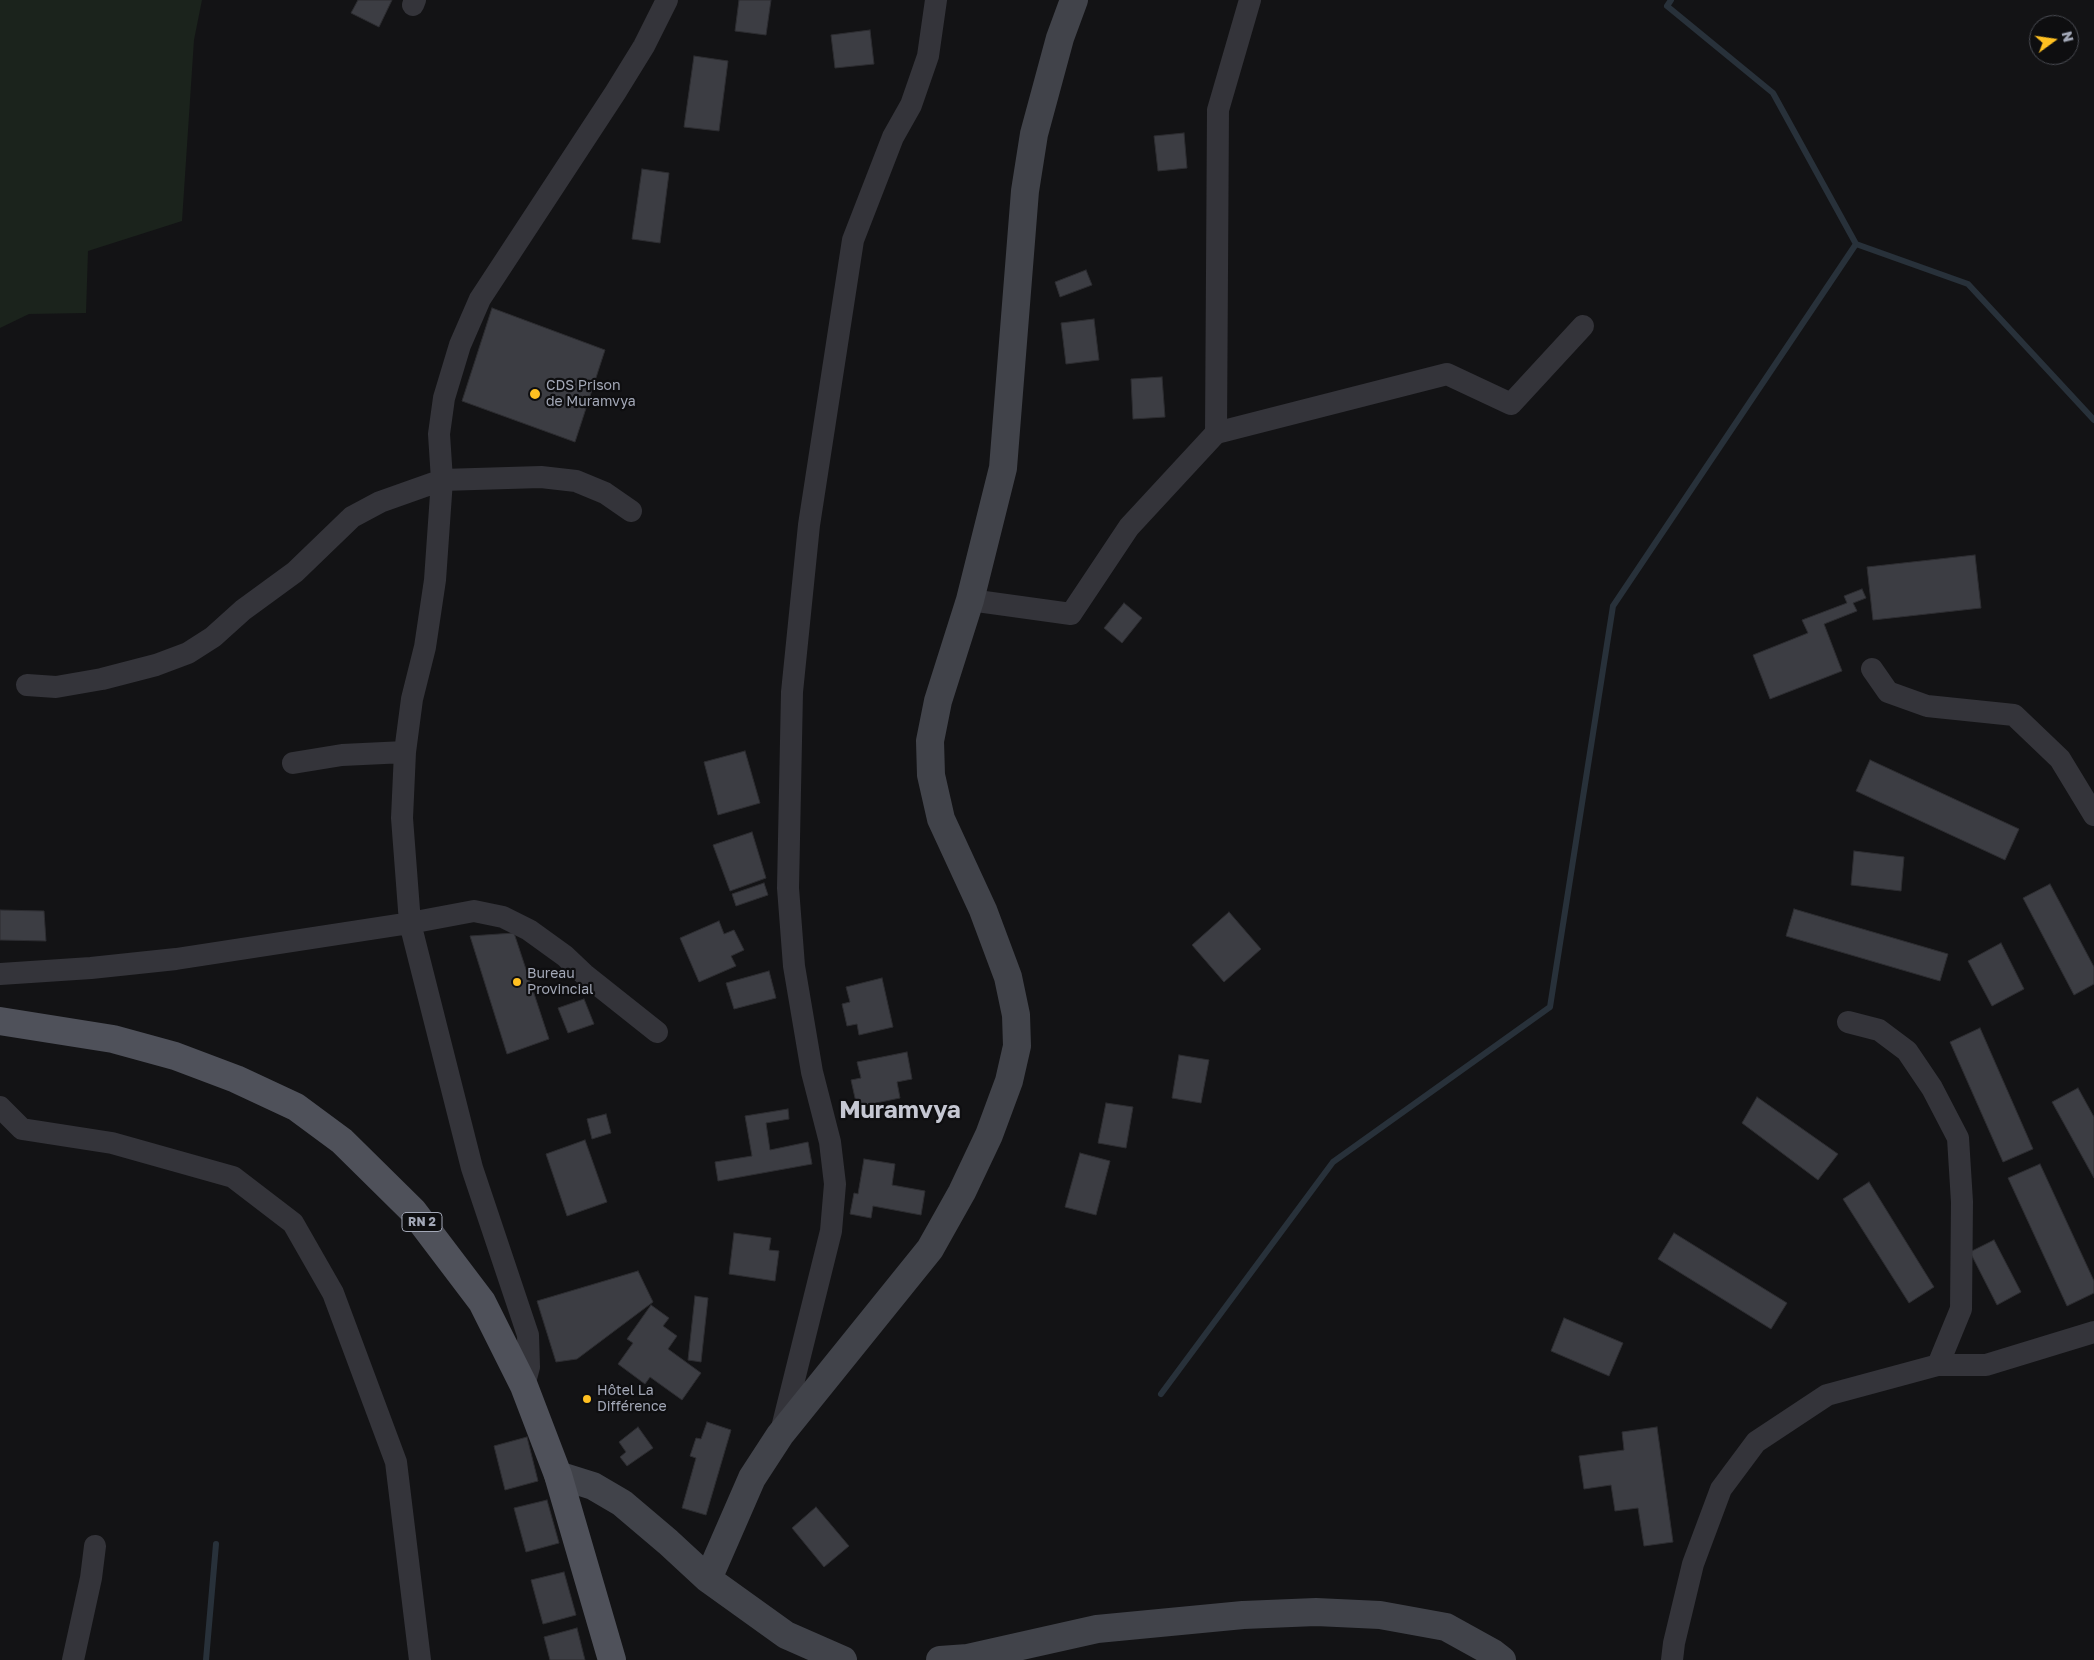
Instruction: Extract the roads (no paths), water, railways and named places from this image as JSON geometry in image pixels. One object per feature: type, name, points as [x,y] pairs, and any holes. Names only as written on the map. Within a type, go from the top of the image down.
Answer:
[{"type":"main road","points":[[708,1579],[752,1478],[780,1435],[930,1249],[962,1192],[989,1135],[1009,1082],[1017,1046],[1016,1015],[1008,977],[983,910],[941,818],[931,775],[930,741],[938,701],[970,600],[1003,468],[1025,191],[1034,134],[1060,38],[1074,0]]},
{"type":"main road","name":"RN 2","points":[[0,1022],[113,1039],[175,1056],[236,1080],[296,1107],[342,1140],[413,1211],[482,1302],[524,1386],[558,1475],[612,1660]]},
{"type":"main road","points":[[558,1475],[593,1486],[622,1503],[708,1579],[786,1635],[843,1660]]},
{"type":"main road","points":[[940,1660],[968,1658],[1097,1629],[1243,1615],[1316,1612],[1380,1615],[1446,1627],[1502,1660]]},
{"type":"street","points":[[524,1386],[529,1367],[528,1335],[472,1168],[410,923],[402,818],[406,752],[412,699],[426,647],[432,599],[442,480],[439,434],[444,398],[460,345],[480,299],[615,93],[644,46],[666,0]]},
{"type":"street","points":[[780,1435],[830,1231],[835,1184],[830,1142],[812,1072],[795,974],[788,888],[792,692],[808,535],[837,334],[853,240],[893,137],[911,105],[928,56],[936,0]]},
{"type":"street","points":[[1216,433],[1218,110],[1250,0]]},
{"type":"street","points":[[970,600],[1071,614],[1130,527],[1216,433],[1446,374],[1511,404],[1583,326]]},
{"type":"street","points":[[27,685],[56,687],[102,679],[156,665],[188,654],[213,637],[243,610],[295,572],[352,518],[380,502],[442,480],[541,477],[576,481],[605,493],[631,511]]},
{"type":"street","points":[[1872,669],[1888,692],[1927,706],[2014,715],[2060,759],[2094,815]]},
{"type":"street","points":[[293,763],[342,755],[406,752]]},
{"type":"street","points":[[0,974],[90,968],[176,959],[410,923],[474,911],[503,917],[529,930],[565,956],[584,974],[657,1032]]},
{"type":"street","points":[[1848,1022],[1879,1030],[1907,1051],[1932,1088],[1958,1138],[1962,1202],[1961,1309],[1938,1364]]},
{"type":"street","points":[[0,1107],[22,1129],[112,1143],[232,1177],[293,1223],[333,1292],[396,1462],[420,1660]]},
{"type":"street","points":[[1672,1660],[1674,1643],[1693,1564],[1721,1489],[1756,1442],[1827,1395],[1938,1364],[1986,1365],[2094,1332]]},
{"type":"street","points":[[73,1660],[91,1578],[95,1546]]},
{"type":"waterway","points":[[1671,0],[1667,6],[1773,93],[1856,244],[1968,284],[2094,420]]},
{"type":"waterway","points":[[1161,1394],[1333,1162],[1550,1007],[1613,606],[1856,244]]},
{"type":"waterway","points":[[206,1660],[216,1544]]},
{"type":"place","name":"CDS Prison de Muramvya","points":[[535,394]]},
{"type":"place","name":"Bureau Provincial","points":[[517,982]]},
{"type":"place","name":"Hôtel La Différence","points":[[587,1399]]},
{"type":"district","name":"Muramvya","points":[[900,1110]]}]
